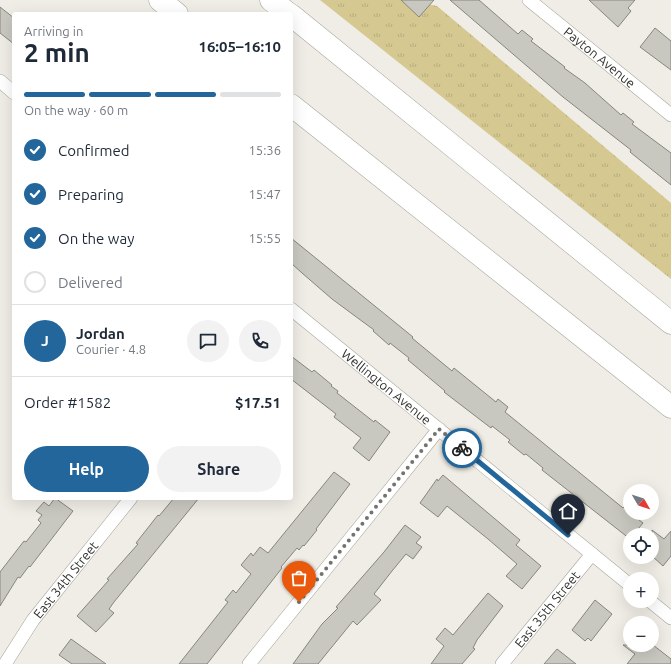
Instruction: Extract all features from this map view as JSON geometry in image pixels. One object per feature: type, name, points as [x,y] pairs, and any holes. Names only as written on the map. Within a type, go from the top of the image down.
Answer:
[{"type":"highway","points":[[160,0],[175,12]]},
{"type":"highway","points":[[270,0],[286,12]]},
{"type":"highway","points":[[283,0],[311,30]]},
{"type":"highway","points":[[293,17],[311,30],[541,219],[671,323]]},
{"type":"highway","points":[[293,107],[671,407]]},
{"type":"street","name":"Payton Avenue","points":[[529,0],[671,115]]},
{"type":"street","points":[[0,81],[12,90]]},
{"type":"street","name":"Wellington Avenue","points":[[293,311],[623,579]]},
{"type":"street","points":[[249,664],[439,429]]},
{"type":"street","name":"East 34th Street","points":[[5,664],[40,611],[129,500]]},
{"type":"street","name":"East 35th Street","points":[[502,664],[592,554]]},
{"type":"street","points":[[659,608],[671,618]]},
{"type":"green space","points":[[320,0],[409,0],[437,6],[671,203],[671,279]]},
{"type":"building","points":[[401,0],[434,0],[419,17]]},
{"type":"building","points":[[450,0],[479,0],[518,34],[522,30],[533,39],[531,41],[585,83],[621,115],[623,113],[634,122],[632,124],[671,153],[671,185],[630,152],[631,150],[563,97]]},
{"type":"building","points":[[589,0],[635,0],[628,8],[631,11],[618,27]]},
{"type":"building","points":[[0,7],[12,16],[12,42],[0,33]]},
{"type":"building","points":[[655,28],[671,41],[671,70],[640,47]]},
{"type":"building","points":[[293,240],[413,337],[412,338],[452,371],[454,368],[496,402],[498,399],[508,407],[505,412],[623,508],[623,520],[639,520],[643,523],[639,528],[623,528],[623,534],[542,470],[543,468],[526,454],[524,455],[508,442],[510,440],[492,426],[491,428],[444,392],[445,391],[408,360],[409,358],[390,343],[389,345],[373,331],[374,330],[332,299],[293,265]]},
{"type":"building","points":[[293,358],[312,372],[314,370],[338,391],[337,393],[374,422],[375,420],[390,432],[369,461],[353,448],[361,438],[334,417],[336,414],[293,381]]},
{"type":"building","points":[[334,472],[350,484],[316,529],[317,530],[304,546],[303,545],[299,550],[297,548],[281,567],[282,568],[207,664],[179,664],[228,602],[225,600],[233,590],[236,593],[251,574],[241,565],[251,553],[253,556],[260,547],[268,553]]},
{"type":"building","points":[[443,475],[520,540],[516,545],[541,566],[522,589],[506,576],[517,564],[488,539],[447,506],[438,517],[420,503],[437,479],[438,481]]},
{"type":"building","points":[[54,500],[58,500],[73,511],[30,567],[29,566],[20,578],[18,577],[0,606],[0,572],[24,541],[26,542],[41,523],[38,520],[42,515],[36,511],[44,502],[49,506]]},
{"type":"building","points":[[172,500],[197,500],[114,602],[109,609],[114,613],[96,632],[77,616],[109,580],[107,579],[138,544],[136,543],[158,515],[159,516]]},
{"type":"building","points":[[405,525],[421,537],[416,543],[422,547],[413,559],[406,554],[374,594],[381,600],[357,625],[353,621],[318,664],[293,664],[322,624],[338,608],[336,607],[384,552]]},
{"type":"building","points":[[671,531],[671,556],[663,566],[659,562],[659,535],[664,539]]},
{"type":"building","points":[[488,593],[503,606],[477,640],[473,648],[475,649],[462,664],[431,664],[444,646],[436,639],[445,628],[453,635]]},
{"type":"building","points":[[595,600],[612,614],[591,641],[588,638],[585,641],[572,630]]},
{"type":"building","points":[[71,639],[106,664],[72,664],[59,655]]},
{"type":"building","points":[[557,649],[576,664],[544,664]]},
{"type":"building","points":[[659,650],[671,659],[671,664],[627,664],[635,654],[632,652],[659,652]]},
{"type":"way so far","points":[[299,602],[439,429],[462,448]]},
{"type":"route","points":[[462,448],[568,535]]}]
